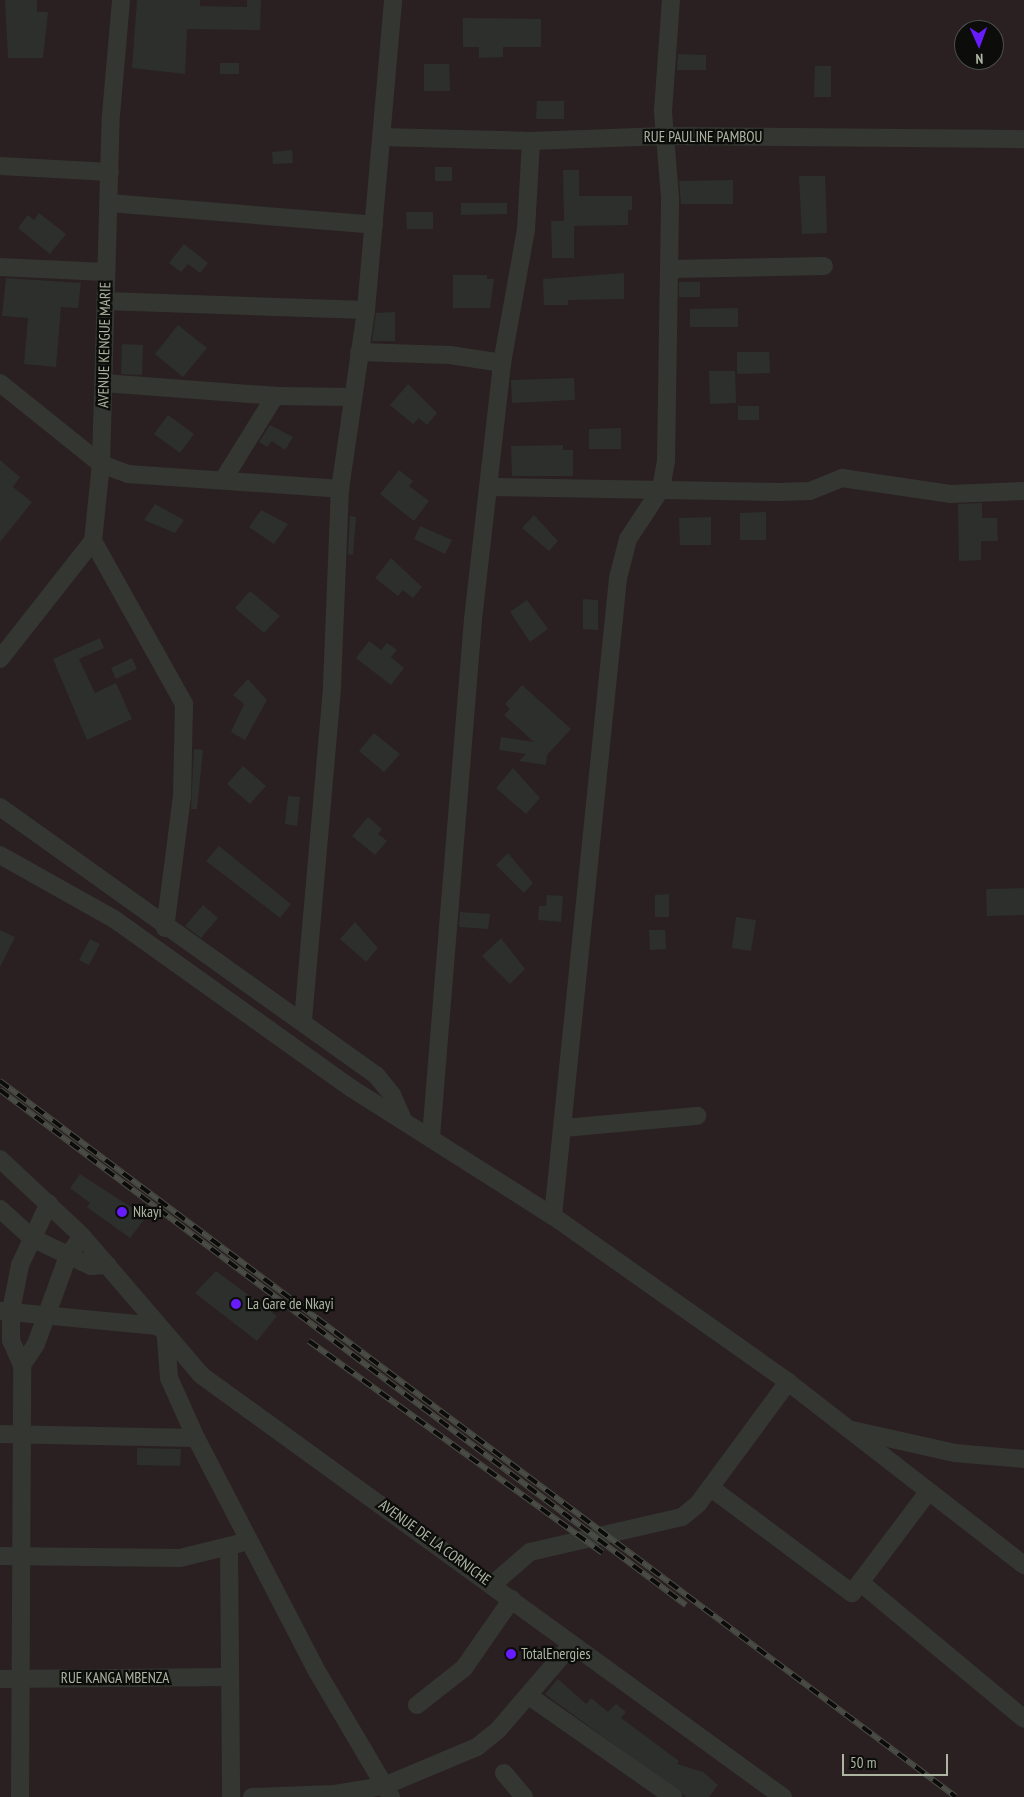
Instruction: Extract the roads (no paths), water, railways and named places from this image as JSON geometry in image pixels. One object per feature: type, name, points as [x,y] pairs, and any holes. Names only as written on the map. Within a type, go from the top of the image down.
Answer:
[{"type":"street","name":"AVENUE KENGUE MARIE","points":[[93,541],[100,464],[104,383],[105,272],[121,0]]},
{"type":"street","points":[[303,1020],[332,686],[340,489],[366,310],[393,0]]},
{"type":"street","points":[[553,1216],[564,1128],[618,578],[628,539],[662,490],[670,407],[670,269],[664,136],[664,52],[671,0]]},
{"type":"street","name":"RUE PAULINE PAMBOU","points":[[381,137],[531,141],[664,136],[1024,139]]},
{"type":"street","points":[[432,1137],[473,619],[502,363],[526,230],[531,141]]},
{"type":"street","points":[[0,166],[110,172]]},
{"type":"street","points":[[109,203],[374,225]]},
{"type":"street","points":[[670,269],[824,266]]},
{"type":"street","points":[[0,267],[105,272]]},
{"type":"street","points":[[106,301],[366,310]]},
{"type":"street","points":[[359,352],[450,355],[502,363]]},
{"type":"street","points":[[0,383],[100,464],[128,474],[340,489]]},
{"type":"street","points":[[104,383],[275,396],[352,397]]},
{"type":"street","points":[[223,480],[275,396]]},
{"type":"street","points":[[489,487],[795,492],[842,478],[950,494],[1024,491]]},
{"type":"street","points":[[0,658],[93,541],[184,704],[182,796],[164,928]]},
{"type":"street","points":[[0,807],[164,928],[303,1020],[376,1075],[392,1095],[403,1120]]},
{"type":"street","points":[[0,855],[114,919],[351,1088],[432,1137],[553,1216],[788,1382],[841,1426],[1024,1565]]},
{"type":"street","points":[[564,1128],[696,1116]]},
{"type":"street","name":"AVENUE DE LA CORNICHE","points":[[0,1159],[82,1236],[108,1265],[161,1332],[201,1375],[493,1584],[571,1645],[783,1797]]},
{"type":"street","points":[[20,1797],[24,1556],[22,1365],[11,1340],[6,1311],[20,1265],[49,1204]]},
{"type":"street","points":[[0,1209],[32,1238],[91,1266],[108,1265]]},
{"type":"street","points":[[22,1365],[46,1316],[68,1256],[82,1236]]},
{"type":"street","points":[[6,1311],[161,1332],[169,1378],[196,1438],[249,1541],[387,1792]]},
{"type":"street","points":[[493,1584],[530,1552],[682,1517],[711,1488],[788,1382]]},
{"type":"street","points":[[841,1426],[955,1453],[1024,1459]]},
{"type":"street","points":[[0,1434],[196,1438]]},
{"type":"street","points":[[711,1488],[849,1592],[861,1583],[928,1492]]},
{"type":"street","points":[[0,1556],[155,1560],[229,1548],[249,1541]]},
{"type":"street","points":[[229,1548],[231,1797]]},
{"type":"street","points":[[861,1583],[1024,1719]]},
{"type":"street","points":[[417,1705],[464,1668],[512,1599]]},
{"type":"street","points":[[252,1797],[387,1792],[486,1742],[529,1696],[571,1645]]},
{"type":"street","name":"RUE KANGA MBENZA","points":[[0,1679],[230,1677]]},
{"type":"street","points":[[529,1696],[673,1797]]},
{"type":"street","points":[[504,1773],[524,1797]]},
{"type":"railway","points":[[0,1081],[956,1797]]},
{"type":"railway","points":[[0,1090],[686,1605]]},
{"type":"railway","points":[[309,1341],[603,1553]]},
{"type":"place","name":"Nkayi","points":[[122,1212]]},
{"type":"place","name":"La Gare de Nkayi","points":[[236,1304]]},
{"type":"place","name":"TotalEnergies","points":[[511,1654]]}]
